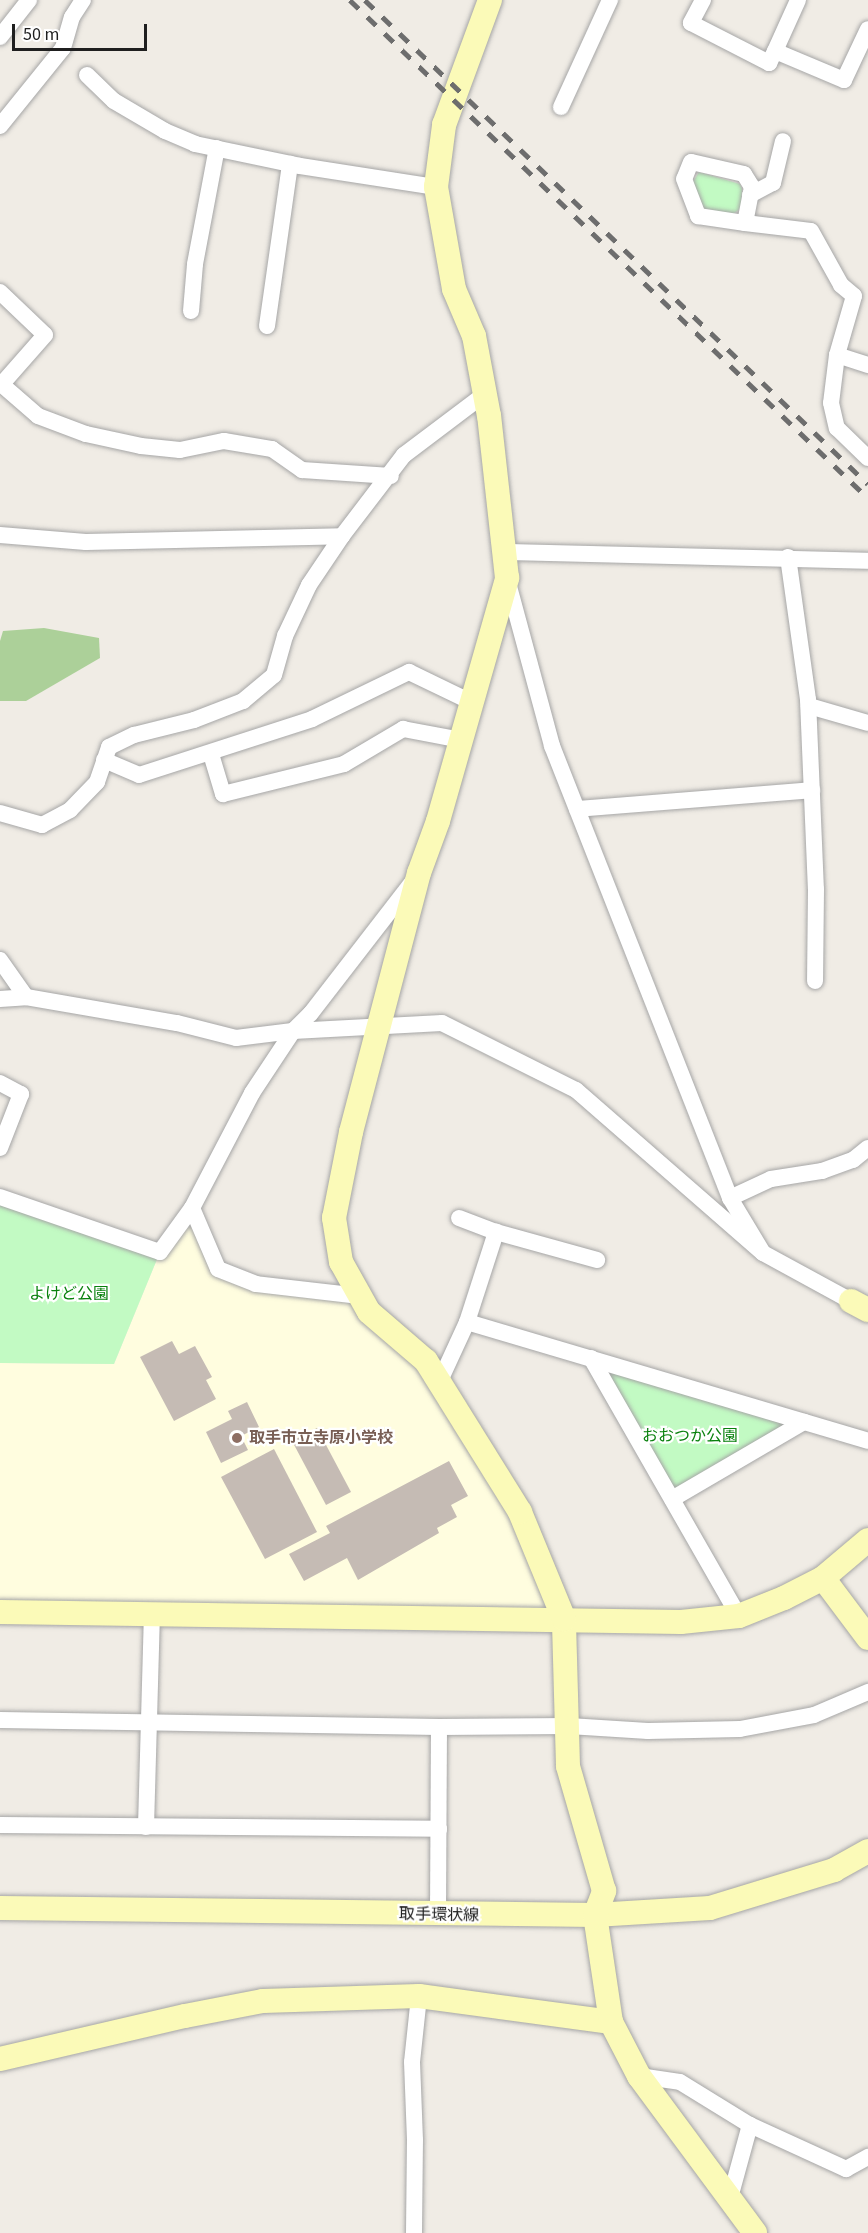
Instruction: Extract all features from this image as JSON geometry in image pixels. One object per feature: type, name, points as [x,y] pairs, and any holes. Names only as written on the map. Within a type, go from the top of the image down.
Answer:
[{"type":"street","points":[[0,37],[29,0]]},
{"type":"street","points":[[0,126],[63,48],[72,17],[83,0]]},
{"type":"street","points":[[490,0],[444,125],[436,187],[454,289],[474,336],[485,394],[506,552],[507,578],[552,746],[730,1198],[763,1253]]},
{"type":"street","points":[[561,107],[610,0]]},
{"type":"street","points":[[700,1],[691,24],[769,63],[798,0]]},
{"type":"street","points":[[775,51],[844,80],[868,29]]},
{"type":"street","points":[[87,75],[114,101],[165,131],[195,144],[290,164],[436,187]]},
{"type":"street","points":[[750,195],[773,183],[783,141]]},
{"type":"street","points":[[191,311],[195,264],[217,148]]},
{"type":"street","points":[[745,223],[752,187],[744,174],[691,162],[684,179],[698,216],[745,223],[811,231],[841,285],[861,296],[837,355],[831,403],[837,428],[868,458]]},
{"type":"street","points":[[267,326],[290,164]]},
{"type":"street","points":[[0,292],[45,335],[1,383],[38,416],[86,434],[141,446],[180,450],[224,441],[272,448],[302,470],[391,476]]},
{"type":"street","points":[[837,355],[868,365]]},
{"type":"street","points":[[0,813],[42,825],[70,810],[97,782],[109,747],[134,735],[194,720],[243,701],[274,675],[285,636],[309,585],[342,536],[391,476],[404,455],[485,394]]},
{"type":"street","points":[[0,535],[86,543],[342,536]]},
{"type":"street","points":[[506,552],[868,561]]},
{"type":"street","points":[[788,558],[808,706],[816,889],[815,981]]},
{"type":"street","points":[[507,578],[438,821],[419,873],[351,1132],[334,1218],[341,1262],[369,1312],[426,1360],[520,1512],[564,1619],[569,1726],[568,1766],[604,1891],[595,1916],[610,2022],[639,2076],[755,2233]]},
{"type":"street","points":[[104,760],[139,775],[211,754],[312,719],[409,672],[473,703]]},
{"type":"street","points":[[808,706],[868,723]]},
{"type":"street","points":[[211,754],[223,794],[344,764],[403,729],[462,740]]},
{"type":"street","points":[[577,809],[812,790]]},
{"type":"street","points":[[0,1197],[160,1252],[192,1208],[252,1093],[293,1031],[311,1013],[419,873]]},
{"type":"street","points":[[0,960],[26,997]]},
{"type":"street","points":[[0,999],[26,997],[177,1023],[236,1038],[381,1024],[442,1023],[576,1090],[763,1253],[860,1306]]},
{"type":"street","points":[[0,1083],[21,1094],[0,1148]]},
{"type":"street","points":[[730,1198],[771,1179],[822,1171],[843,1164],[853,1160],[868,1148]]},
{"type":"street","points":[[192,1208],[218,1269],[256,1284],[360,1296]]},
{"type":"street","points":[[459,1218],[496,1232],[597,1260]]},
{"type":"street","points":[[439,1383],[467,1322],[496,1232]]},
{"type":"street","points":[[467,1322],[868,1441]]},
{"type":"street","points":[[591,1358],[739,1616]]},
{"type":"street","points":[[672,1499],[804,1422]]},
{"type":"street","points":[[0,1612],[681,1622],[739,1616],[823,1578],[868,1540]]},
{"type":"street","points":[[823,1578],[868,1638]]},
{"type":"street","points":[[146,1827],[147,1722],[152,1614]]},
{"type":"street","points":[[0,1720],[439,1727],[569,1726],[648,1731],[740,1729],[814,1715],[868,1692]]},
{"type":"street","points":[[438,1915],[439,1727]]},
{"type":"street","points":[[0,1825],[438,1830]]},
{"type":"street","name":"取手環状線","points":[[0,1908],[595,1916],[710,1908],[834,1870],[868,1851]]},
{"type":"street","points":[[0,2059],[162,2021],[263,2001],[420,1996],[610,2022]]},
{"type":"street","points":[[414,2233],[415,2140],[412,2062],[420,1996]]},
{"type":"street","points":[[639,2076],[680,2082],[750,2126],[846,2169],[868,2157]]},
{"type":"street","points":[[730,2198],[750,2126]]},
{"type":"shaded area","name":"取手市立寺原小学校","points":[[192,1208],[219,1269],[360,1296],[426,1361],[564,1619],[0,1612],[0,1363],[114,1364],[160,1252]]},
{"type":"green space","points":[[699,172],[740,184],[741,208],[733,214],[704,209],[693,182]]},
{"type":"green space","points":[[44,628],[99,638],[100,658],[26,701],[0,701],[0,641],[3,631]]},
{"type":"green space","name":"よけど公園","points":[[0,1197],[160,1252],[114,1364],[0,1363]]},
{"type":"green space","name":"おおつか公園","points":[[591,1358],[804,1422],[672,1499]]},
{"type":"building","points":[[172,1341],[179,1354],[195,1346],[212,1377],[206,1380],[216,1399],[174,1421],[140,1357]]},
{"type":"building","points":[[247,1402],[259,1427],[241,1436],[248,1450],[221,1463],[206,1432],[232,1419],[228,1411]]},
{"type":"building","points":[[317,1428],[351,1492],[326,1505],[292,1441]]},
{"type":"building","points":[[274,1449],[317,1532],[265,1559],[221,1477]]},
{"type":"building","points":[[449,1461],[468,1496],[451,1505],[457,1517],[437,1528],[439,1533],[358,1580],[347,1558],[304,1581],[289,1554],[330,1533],[326,1526]]},
{"type":"railway","points":[[350,0],[868,498]]},
{"type":"railway","points":[[365,0],[868,484]]},
{"type":"place","name":"取手市立寺原小学校","points":[[237,1438]]}]
